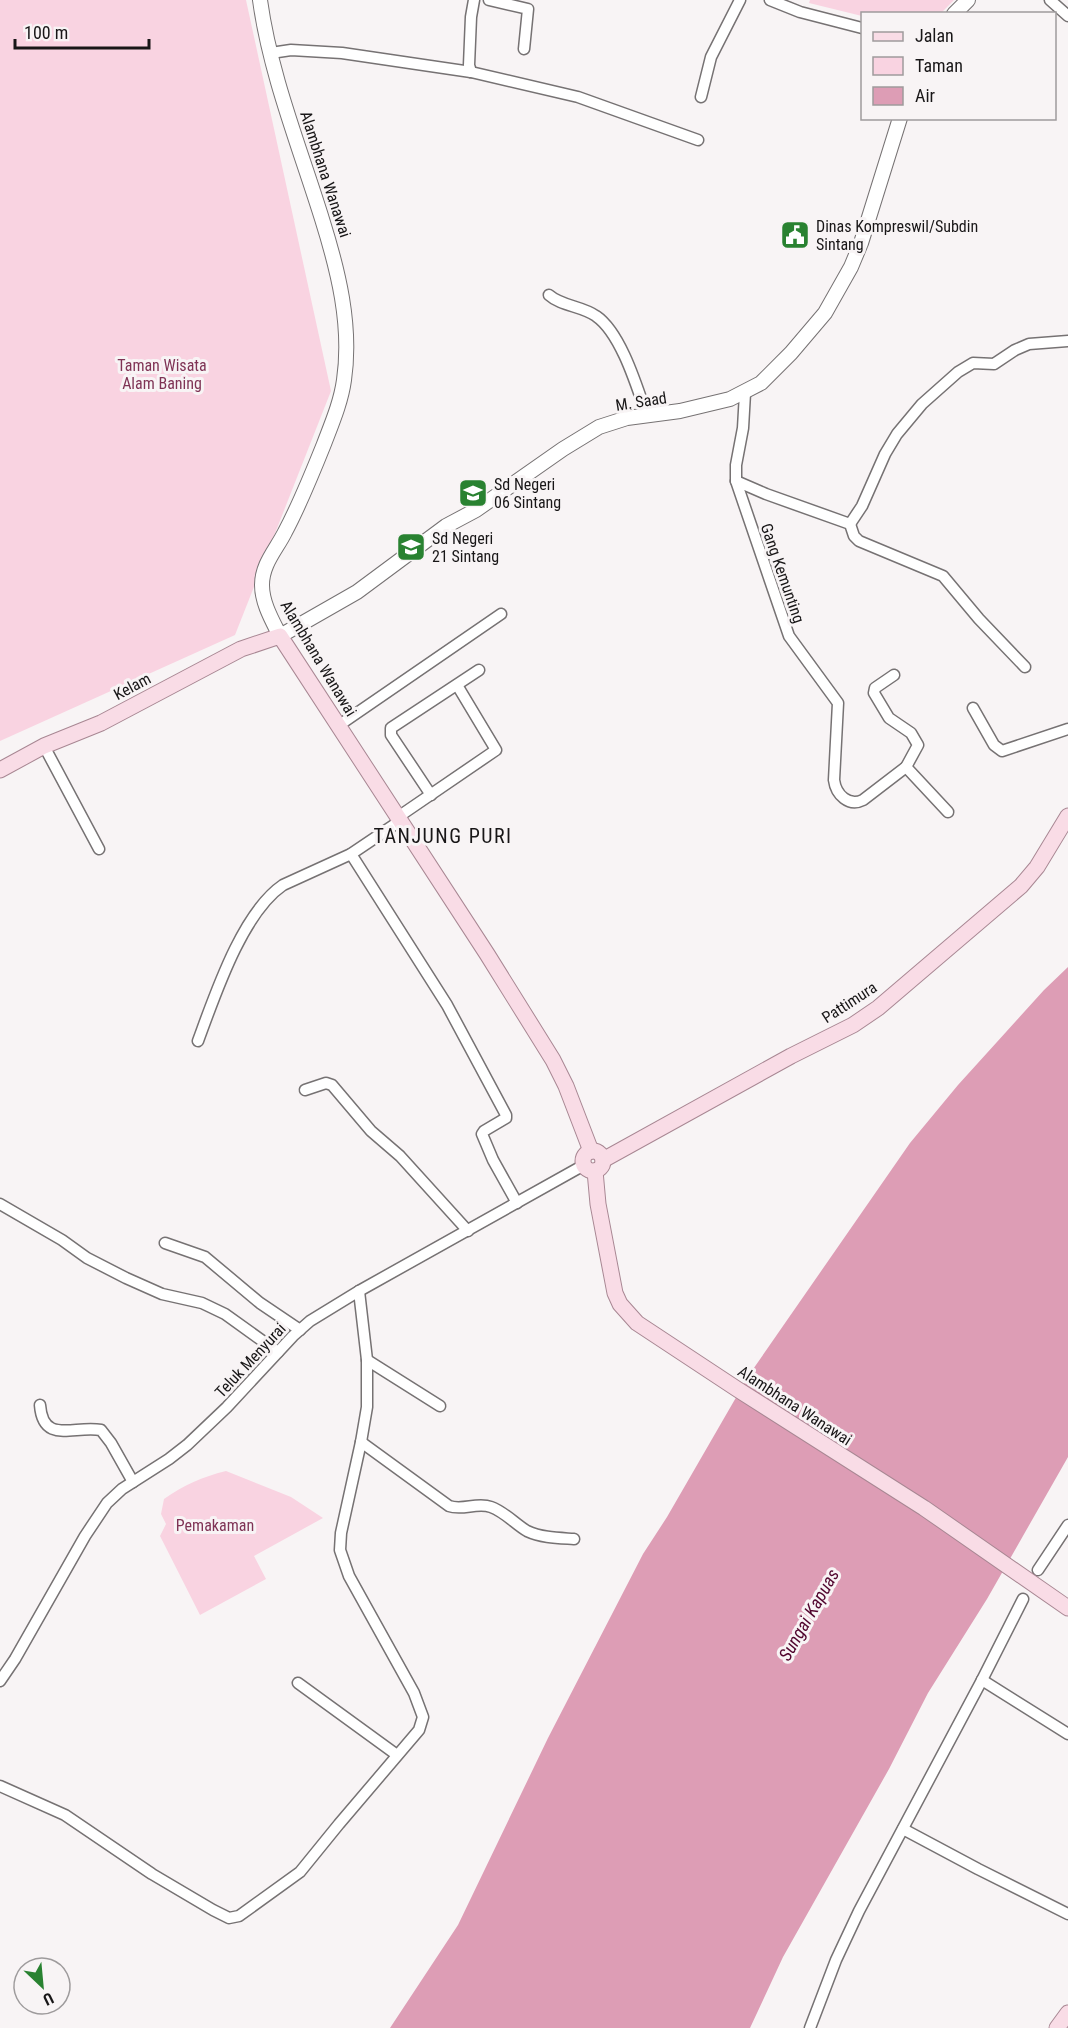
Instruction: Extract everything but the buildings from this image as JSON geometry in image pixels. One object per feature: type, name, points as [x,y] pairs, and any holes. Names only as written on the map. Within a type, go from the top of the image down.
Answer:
[{"type":"main road","name":"Alambhana Wanawai","points":[[280,636],[553,1060],[566,1086],[593,1162],[598,1204],[615,1293],[626,1312],[637,1323],[924,1508],[1068,1608]]},
{"type":"main road","name":"Kelam","points":[[0,770],[44,746],[101,723],[242,649],[280,636]]},
{"type":"main road","name":"Pattimura","points":[[593,1162],[853,1025],[878,1008],[1021,886],[1037,867],[1068,816]]},
{"type":"main road","points":[[1057,2028],[1068,2013]]},
{"type":"street","name":"Alambhana Wanawai","points":[[260,0],[279,86],[334,257],[347,342],[341,400],[309,483],[285,533],[265,564],[262,587],[265,603],[280,636]]},
{"type":"street","points":[[471,72],[471,17],[474,0]]},
{"type":"street","points":[[489,0],[528,9],[524,49]]},
{"type":"street","points":[[701,97],[711,57],[740,0]]},
{"type":"street","points":[[770,0],[800,12],[861,28]]},
{"type":"street","points":[[956,12],[968,0]]},
{"type":"street","points":[[1050,0],[1068,16]]},
{"type":"street","points":[[271,53],[291,50],[342,53],[471,72],[578,97],[698,140]]},
{"type":"street","name":"M. Saad","points":[[280,636],[357,592],[446,526],[476,510],[563,449],[599,427],[627,418],[714,404],[744,393],[761,383],[791,353],[825,313],[856,256],[899,120]]},
{"type":"street","points":[[549,295],[584,308],[597,316],[610,329],[623,353],[647,416]]},
{"type":"street","points":[[850,524],[862,506],[885,454],[897,434],[922,404],[958,372],[973,363],[994,364],[1029,344],[1068,341]]},
{"type":"street","name":"Gang Kemunting","points":[[744,393],[743,429],[736,465],[736,481],[789,636],[838,703],[834,780],[838,791],[847,801],[856,804],[906,767]]},
{"type":"street","points":[[736,481],[850,524]]},
{"type":"street","points":[[850,524],[854,536],[859,541],[946,579],[979,619],[1025,667]]},
{"type":"street","points":[[338,726],[501,614]]},
{"type":"street","points":[[431,795],[390,731],[395,725],[480,670]]},
{"type":"street","points":[[894,675],[873,690],[889,718],[911,733],[917,741],[916,749],[906,767],[948,812]]},
{"type":"street","points":[[198,1041],[240,939],[263,906],[283,885],[351,854],[496,750],[457,685]]},
{"type":"street","points":[[973,708],[994,746],[1002,751],[1068,729]]},
{"type":"street","points":[[44,746],[99,849]]},
{"type":"street","points":[[351,854],[447,1005],[506,1115],[506,1118],[482,1134],[493,1160],[517,1203]]},
{"type":"street","points":[[305,1090],[326,1083],[332,1084],[371,1131],[400,1156],[468,1231]]},
{"type":"street","name":"Teluk Menyurai","points":[[0,1681],[97,1517],[113,1496],[182,1449],[227,1407],[300,1330],[328,1309],[359,1291],[593,1162]]},
{"type":"street","points":[[0,1204],[62,1240],[87,1258],[126,1278],[162,1294],[202,1303],[225,1314],[278,1352]]},
{"type":"street","points":[[165,1244],[205,1257],[260,1304],[300,1330]]},
{"type":"street","points":[[0,1786],[65,1815],[152,1874],[213,1910],[234,1918],[300,1872],[419,1730],[423,1717],[414,1693],[349,1576],[340,1550],[341,1533],[367,1407],[367,1360],[359,1291]]},
{"type":"street","points":[[367,1360],[440,1406]]},
{"type":"street","points":[[40,1405],[41,1416],[47,1426],[52,1429],[59,1431],[101,1430],[133,1482]]},
{"type":"street","points":[[361,1442],[449,1506],[492,1508],[526,1530],[551,1537],[574,1539]]},
{"type":"street","points":[[1038,1570],[1068,1525]]},
{"type":"street","points":[[810,2028],[836,1960],[1023,1599]]},
{"type":"street","points":[[982,1680],[1068,1734]]},
{"type":"street","points":[[298,1683],[397,1755]]},
{"type":"street","points":[[903,1829],[1068,1914]]},
{"type":"green space","name":"Taman Wisata Alam Baning","points":[[0,0],[246,0],[331,391],[235,635],[0,741]]},
{"type":"green space","points":[[810,0],[954,0],[942,12],[861,12],[861,16],[809,3]]},
{"type":"green space","name":"Pemakaman","points":[[226,1471],[291,1497],[323,1518],[254,1556],[266,1579],[200,1615],[160,1536],[166,1524],[161,1514],[164,1499],[171,1494],[194,1482]]},
{"type":"water","name":"Sungai Kapuas","points":[[1068,967],[1068,1457],[987,1599],[928,1693],[889,1769],[783,1957],[750,2028],[390,2028],[458,1925],[548,1738],[643,1554],[749,1375],[910,1143],[958,1085],[1044,990]]},
{"type":"place","name":"Dinas Kompreswil/Subdin Sintang","points":[[795,235]]},
{"type":"place","name":"Sd Negeri 06 Sintang","points":[[473,493]]},
{"type":"place","name":"Sd Negeri 21 Sintang","points":[[411,547]]},
{"type":"district","name":"TANJUNG PURI","points":[[443,836]]}]
